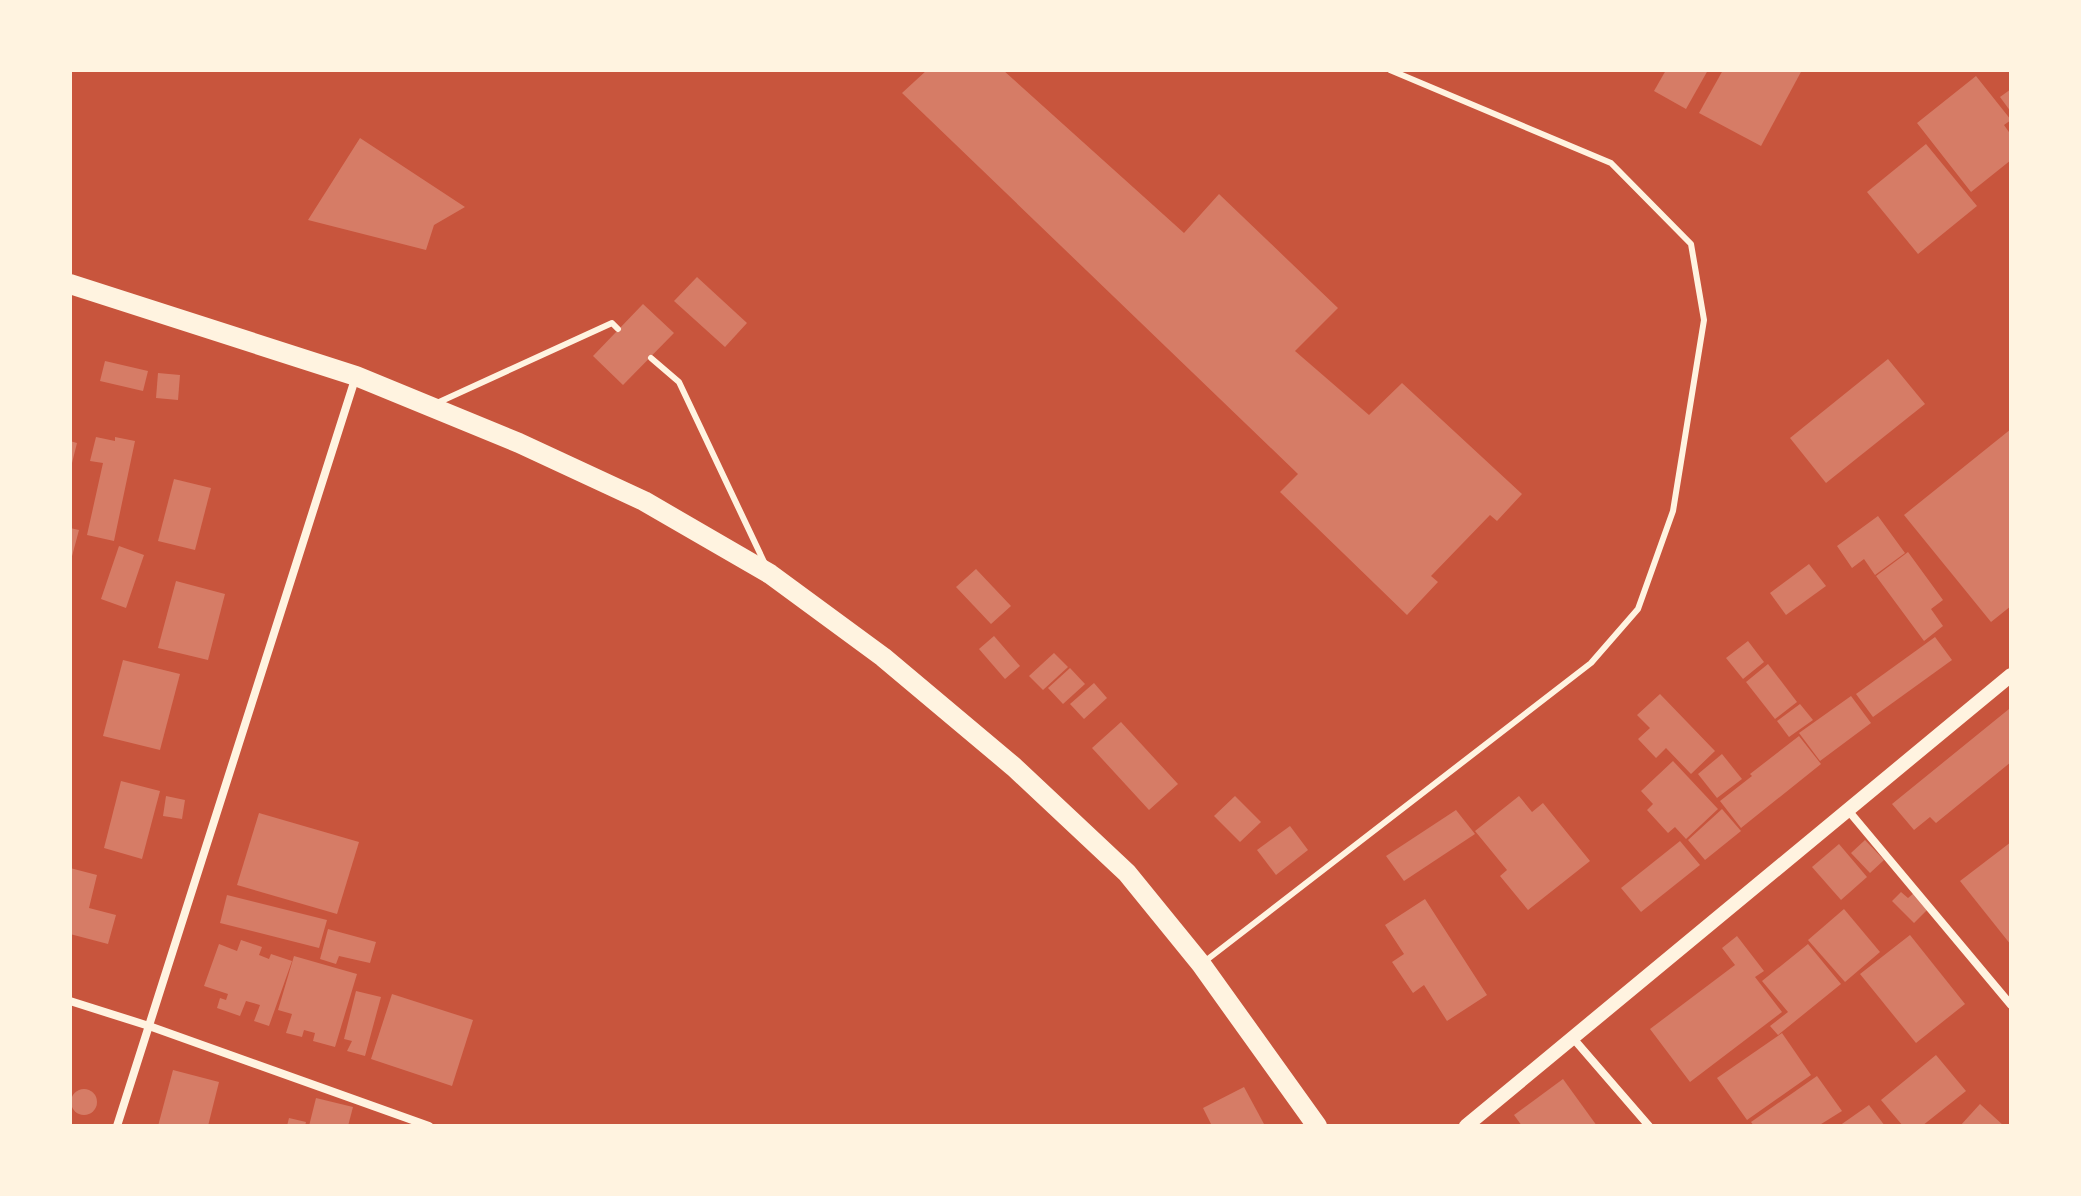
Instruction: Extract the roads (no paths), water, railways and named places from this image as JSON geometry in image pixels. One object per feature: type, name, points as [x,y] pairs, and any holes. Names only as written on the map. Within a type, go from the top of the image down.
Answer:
[{"type":"main road","points":[[70,284],[356,376],[430,406],[644,501],[770,574],[883,657],[1014,767],[1127,873],[1201,964],[1317,1126]]},
{"type":"street","points":[[117,1126],[356,376]]},
{"type":"street","points":[[1466,1126],[2011,675]]},
{"type":"street","points":[[1847,809],[2011,1005]]},
{"type":"street","points":[[70,1001],[429,1126]]},
{"type":"street","points":[[1572,1037],[1649,1126]]},
{"type":"lane","points":[[1201,964],[1591,663],[1638,609],[1673,511],[1704,320],[1691,244],[1611,163],[1390,70]]},
{"type":"lane","points":[[430,406],[612,323],[618,329]]},
{"type":"lane","points":[[651,358],[679,382],[770,574]]}]
